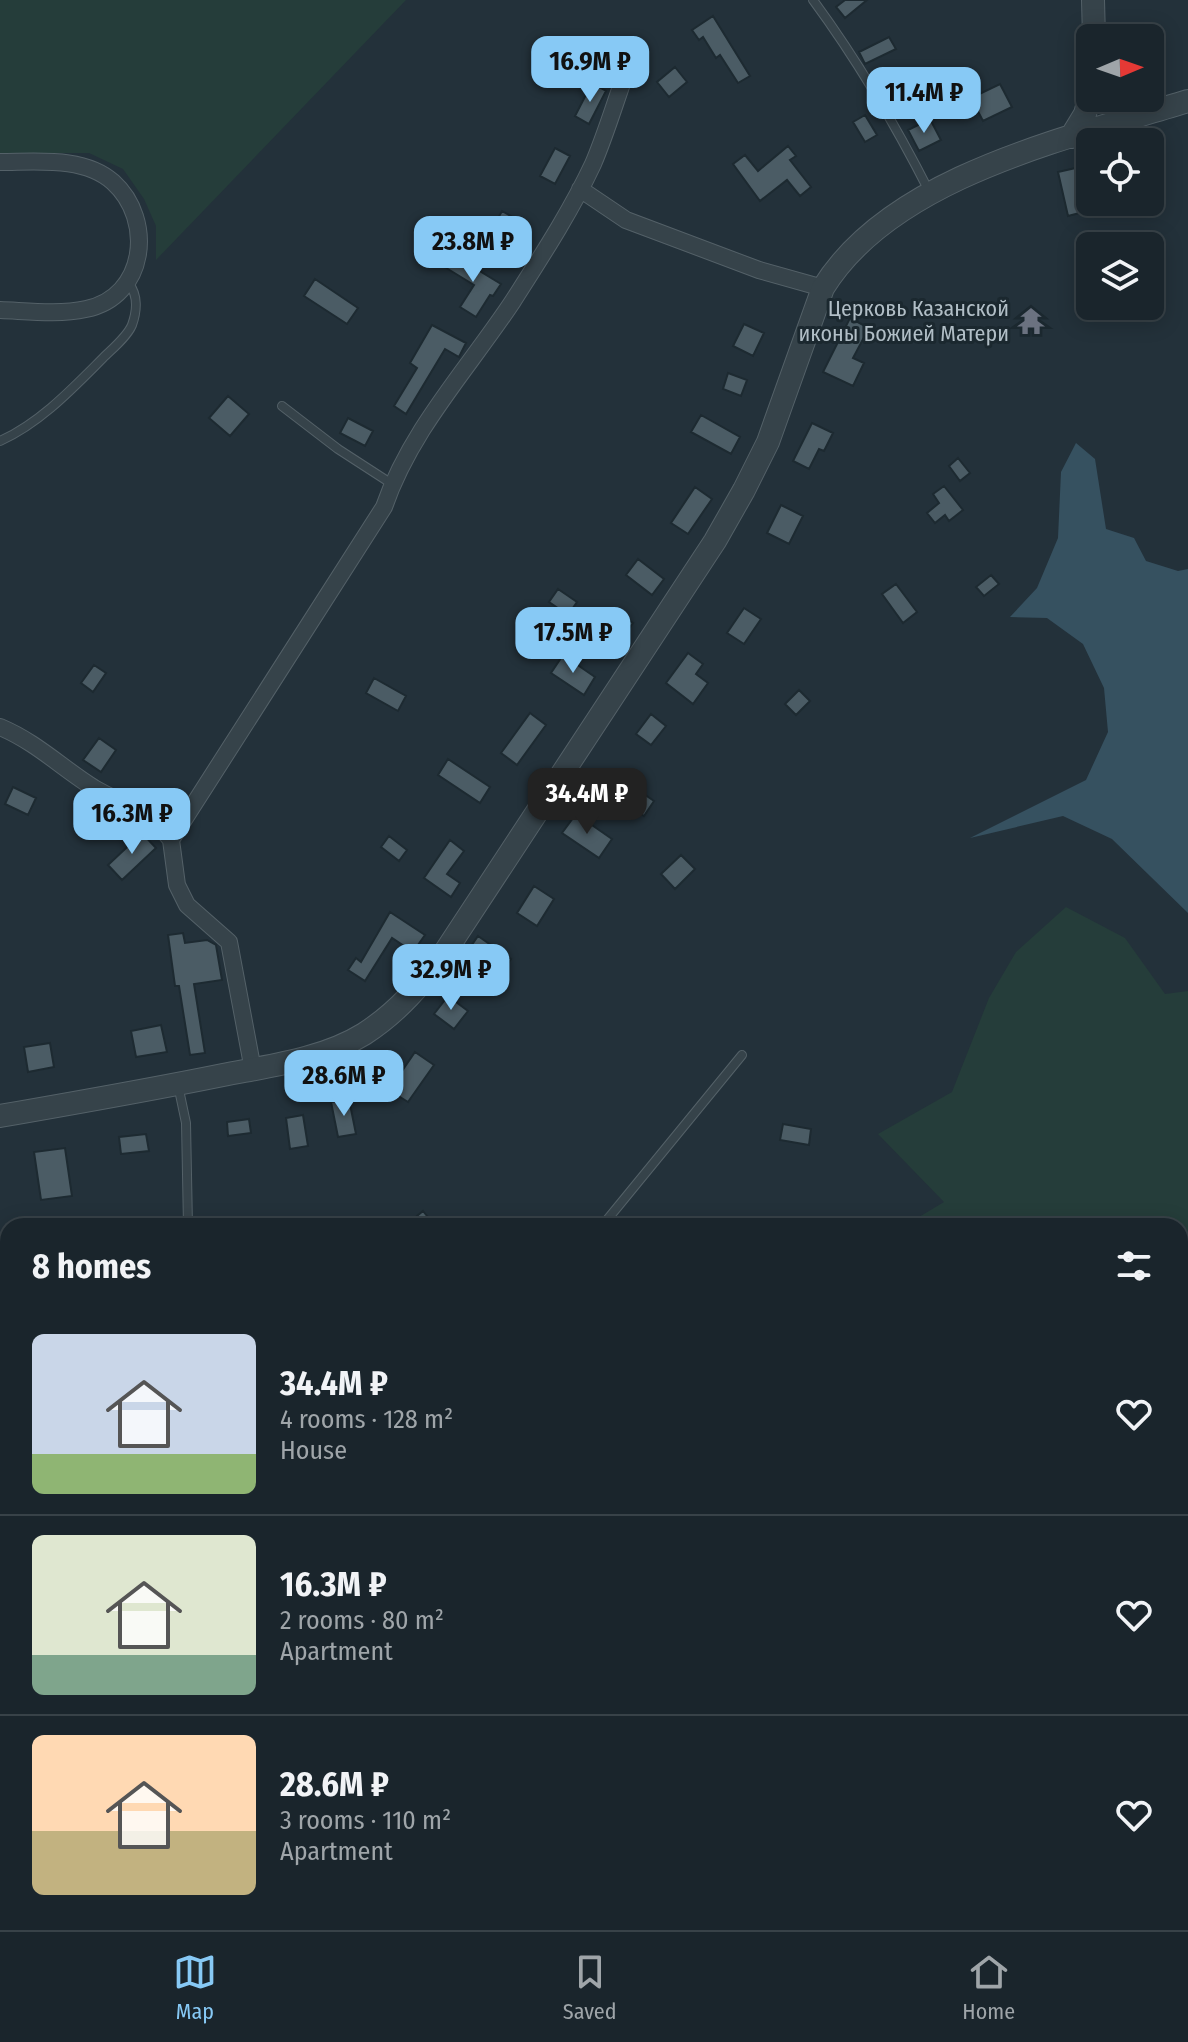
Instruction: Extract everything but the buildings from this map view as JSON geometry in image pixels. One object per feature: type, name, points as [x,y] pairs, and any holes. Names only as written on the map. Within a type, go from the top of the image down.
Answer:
[{"type":"street","points":[[1093,0],[1094,24]]},
{"type":"street","points":[[171,840],[384,507],[407,454],[512,302],[580,189],[624,78]]},
{"type":"street","points":[[0,1116],[253,1070],[336,1048],[389,1016],[420,987],[722,528],[768,442],[823,288],[835,269],[881,223],[976,171],[1071,137],[1188,101]]},
{"type":"street","points":[[1071,137],[1086,112]]},
{"type":"street","points":[[0,162],[84,166],[113,182],[132,207],[138,228],[138,256],[129,284],[111,300],[86,309],[0,310]]},
{"type":"street","points":[[580,189],[626,220],[759,270],[823,288]]},
{"type":"street","points":[[0,727],[33,743],[93,787],[158,823],[171,840],[177,885],[187,905],[229,942],[253,1070]]},
{"type":"lane","points":[[813,0],[837,32],[900,134],[930,194]]},
{"type":"lane","points":[[0,441],[58,402],[131,327],[136,306],[135,291],[129,284]]},
{"type":"lane","points":[[282,406],[338,449],[392,484]]},
{"type":"lane","points":[[609,1218],[742,1055]]},
{"type":"lane","points":[[178,1084],[186,1123],[188,1218]]},
{"type":"green space","points":[[0,0],[406,0],[156,260],[156,226],[144,199],[123,169],[89,153],[0,153]]},
{"type":"green space","points":[[1066,907],[1125,938],[1165,994],[1188,991],[1188,1218],[917,1218],[944,1202],[878,1134],[952,1092],[989,998],[1016,952]]},
{"type":"water","points":[[1076,443],[1095,459],[1106,529],[1134,538],[1146,561],[1178,571],[1188,569],[1188,913],[1112,839],[1063,816],[970,838],[1086,780],[1108,732],[1104,688],[1083,644],[1047,618],[1010,617],[1037,588],[1058,538],[1061,472]]},
{"type":"place","name":"Церковь Казанской иконы Божией Матери","points":[[1031,321]]}]
